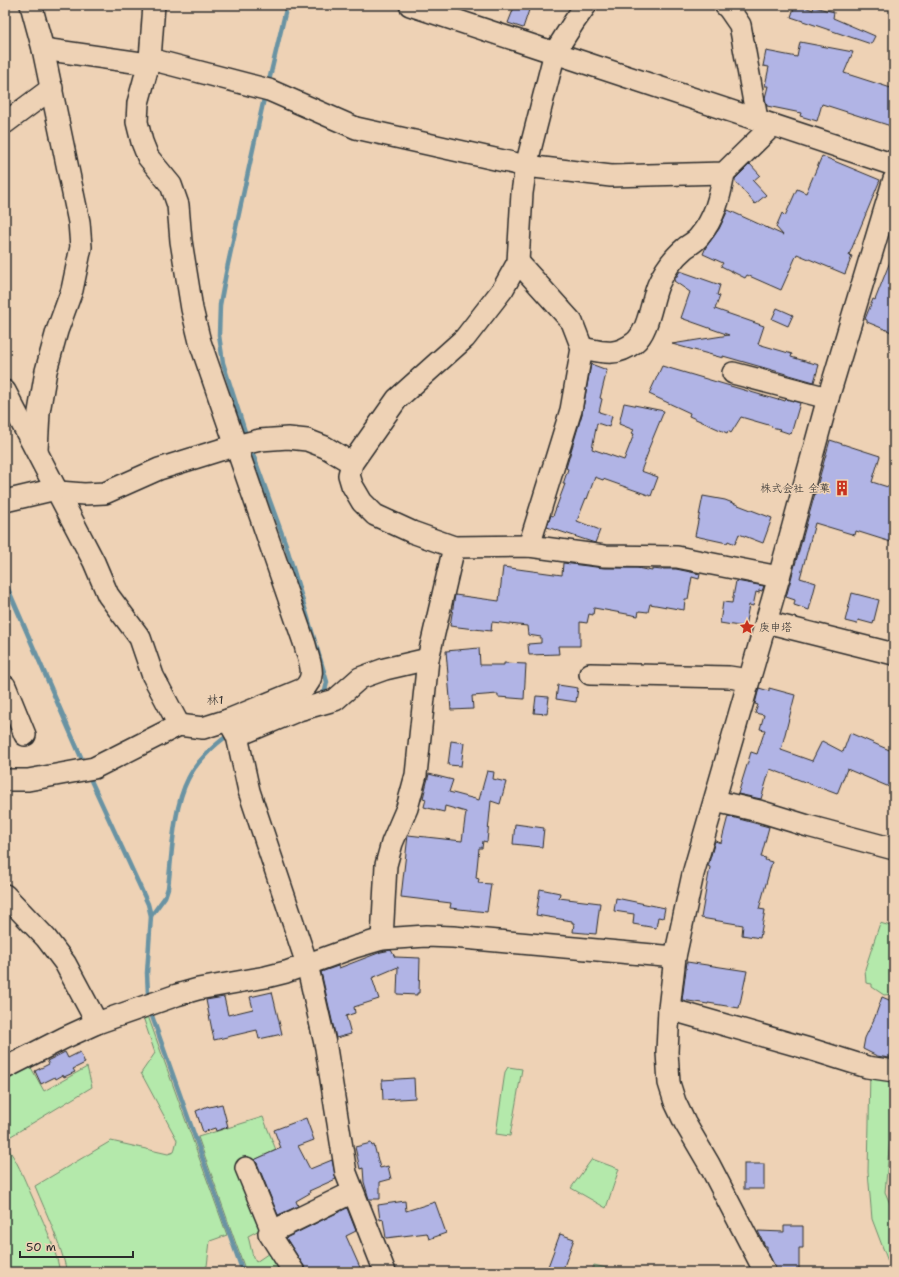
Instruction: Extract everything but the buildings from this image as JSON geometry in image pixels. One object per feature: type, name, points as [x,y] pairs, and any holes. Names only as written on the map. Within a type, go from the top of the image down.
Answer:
[{"type":"street","points":[[31,5],[44,49],[79,222],[81,247],[72,290],[57,331],[46,371],[39,412],[37,450]]},
{"type":"street","points":[[154,5],[149,62],[138,103],[137,122],[142,142],[148,157],[171,185],[178,205],[192,309],[200,342],[305,645],[312,674],[310,684],[303,689],[232,728]]},
{"type":"street","points":[[410,5],[894,165]]},
{"type":"street","points":[[586,5],[555,52],[526,166],[522,192],[518,262],[503,290],[465,338],[397,399],[352,463],[349,475],[352,486],[362,502],[375,515],[412,532],[454,547],[529,546],[604,556],[677,557],[778,577]]},
{"type":"street","points":[[725,5],[740,25],[765,122]]},
{"type":"street","points":[[44,49],[149,62],[269,90],[356,128],[526,166],[610,176],[724,173]]},
{"type":"street","points":[[5,123],[52,88]]},
{"type":"street","points":[[582,348],[608,352],[622,351],[635,342],[642,332],[658,285],[667,268],[684,249],[698,238],[712,219],[721,196],[724,173],[765,122]]},
{"type":"street","points":[[765,1272],[709,1164],[685,1123],[675,1102],[669,1083],[666,1052],[675,957],[693,874],[766,622],[828,398],[894,179]]},
{"type":"street","points":[[518,262],[572,322],[582,348],[571,410],[529,546]]},
{"type":"street","points":[[733,373],[828,398]]},
{"type":"street","points":[[5,391],[94,562],[108,596],[140,638],[152,676],[179,725]]},
{"type":"street","points":[[5,501],[57,490],[84,494],[105,493],[159,469],[220,450],[260,440],[288,438],[307,440],[325,447],[352,463]]},
{"type":"street","points":[[382,939],[386,865],[392,843],[407,808],[416,775],[428,659],[454,547]]},
{"type":"street","points":[[766,622],[894,654]]},
{"type":"street","points":[[5,780],[28,780],[94,768],[179,725],[202,728],[232,728],[335,700],[360,678],[385,669],[428,659]]},
{"type":"street","points":[[590,674],[729,677],[749,680]]},
{"type":"street","points":[[7,694],[25,735]]},
{"type":"street","points":[[232,728],[249,791],[307,964],[326,1048],[346,1173],[385,1272]]},
{"type":"street","points":[[715,801],[759,811],[894,849]]},
{"type":"street","points":[[5,894],[46,938],[65,963],[97,1023]]},
{"type":"street","points":[[5,1068],[97,1023],[177,995],[198,989],[266,978],[382,939],[453,936],[675,957]]},
{"type":"street","points":[[669,1009],[867,1067],[894,1071]]},
{"type":"street","points":[[246,1168],[272,1231]]},
{"type":"street","points":[[294,1272],[269,1233],[353,1192]]},
{"type":"green space","points":[[880,923],[894,927],[894,994],[884,995],[872,987],[872,984],[866,983],[865,969]]},
{"type":"green space","points":[[148,1016],[227,1235],[210,1241],[207,1266],[198,1272],[67,1272],[57,1239],[35,1186],[111,1141],[168,1154],[174,1152],[177,1140],[141,1073],[155,1053],[143,1017]]},
{"type":"green space","points":[[29,1064],[44,1091],[87,1067],[92,1087],[11,1136],[5,1129],[5,1077]]},
{"type":"green space","points":[[508,1067],[522,1069],[510,1136],[496,1134],[505,1072]]},
{"type":"green space","points":[[870,1072],[894,1078],[894,1138],[890,1139],[885,1192],[894,1213],[894,1272],[892,1272],[872,1219],[868,1172]]},
{"type":"green space","points":[[263,1117],[276,1150],[241,1166],[265,1227],[248,1236],[253,1257],[256,1262],[275,1249],[288,1272],[269,1272],[268,1270],[246,1272],[198,1137]]},
{"type":"green space","points":[[5,1145],[20,1168],[44,1223],[52,1242],[60,1272],[5,1272]]},
{"type":"green space","points":[[592,1159],[619,1169],[606,1208],[571,1188]]},
{"type":"green space","points":[[594,1265],[623,1272],[591,1272]]},
{"type":"waterway","points":[[268,85],[287,5]]},
{"type":"waterway","points":[[247,438],[223,363],[219,335],[220,305],[265,94]]},
{"type":"waterway","points":[[251,449],[286,545],[327,682],[325,691],[319,695]]},
{"type":"waterway","points":[[5,582],[84,764]]},
{"type":"waterway","points":[[151,916],[165,897],[168,888],[176,818],[179,804],[188,779],[206,754],[230,734]]},
{"type":"waterway","points":[[88,774],[148,904],[151,916],[147,973],[148,995]]},
{"type":"waterway","points":[[152,1016],[243,1272]]},
{"type":"place","name":"株式会社 全菓","points":[[842,488]]},
{"type":"place","name":"庚申塔","points":[[747,627]]},
{"type":"district","name":"林1","points":[[215,700]]}]
